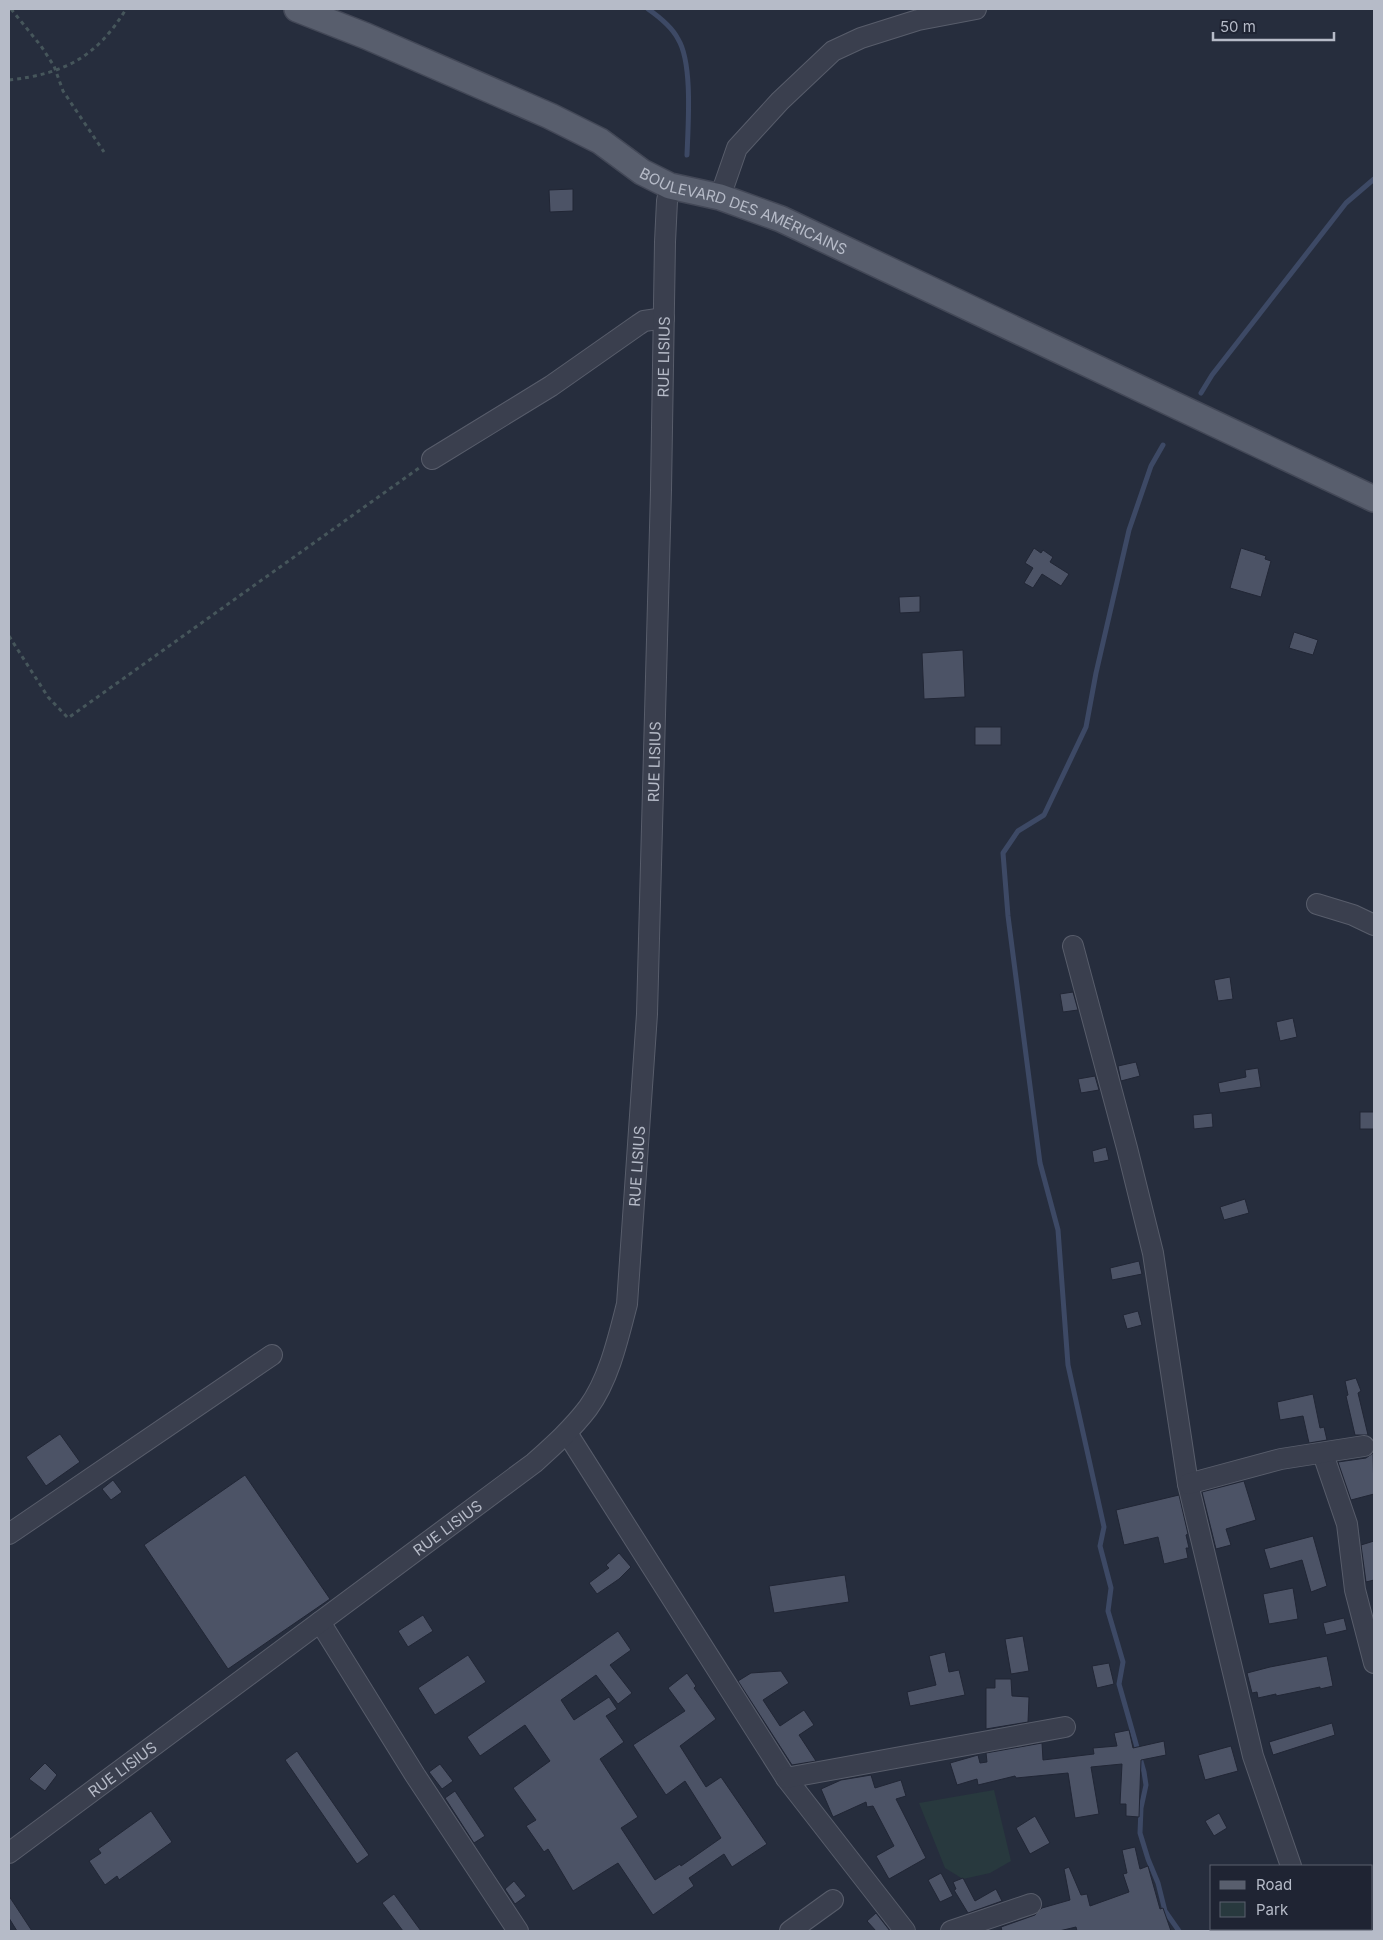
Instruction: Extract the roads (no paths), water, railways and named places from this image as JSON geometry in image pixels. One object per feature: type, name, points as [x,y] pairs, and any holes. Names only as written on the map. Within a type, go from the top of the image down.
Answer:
[{"type":"main road","name":"BOULEVARD DES AMÉRICAINS","points":[[298,9],[366,36],[550,116],[600,141],[648,175],[670,186],[720,197],[788,223],[1374,499]]},
{"type":"street","points":[[720,197],[737,148],[780,102],[833,51],[861,38],[918,20],[976,9]]},
{"type":"street","name":"RUE LISIUS","points":[[11,1845],[320,1622],[534,1463],[567,1433],[589,1407],[599,1389],[616,1345],[627,1304],[648,996],[665,233],[670,186]]},
{"type":"street","points":[[432,460],[558,381],[638,325],[664,318]]},
{"type":"street","points":[[1316,904],[1353,915],[1374,924]]},
{"type":"street","points":[[1073,946],[1153,1253],[1188,1484],[1253,1756],[1291,1865]]},
{"type":"street","points":[[9,1534],[272,1355]]},
{"type":"street","points":[[567,1433],[786,1778],[905,1931]]},
{"type":"street","points":[[1188,1484],[1281,1459],[1323,1454],[1364,1446]]},
{"type":"street","points":[[1323,1454],[1347,1524],[1355,1590],[1374,1663]]},
{"type":"street","points":[[320,1622],[415,1775],[518,1931]]},
{"type":"street","points":[[786,1778],[1065,1727]]},
{"type":"street","points":[[790,1931],[833,1900]]},
{"type":"street","points":[[951,1931],[1031,1904]]},
{"type":"waterway","points":[[648,9],[672,30],[683,50],[688,79],[687,155]]},
{"type":"waterway","points":[[1201,393],[1212,375],[1346,203],[1374,179]]},
{"type":"waterway","points":[[1163,445],[1151,466],[1129,530],[1096,673],[1086,727],[1044,815],[1018,831],[1003,853],[1008,916],[1040,1163],[1058,1230],[1068,1365],[1104,1527],[1100,1546],[1111,1588],[1108,1611],[1123,1662],[1119,1684],[1146,1785],[1141,1808],[1140,1833],[1158,1883],[1165,1911],[1179,1931]]}]
